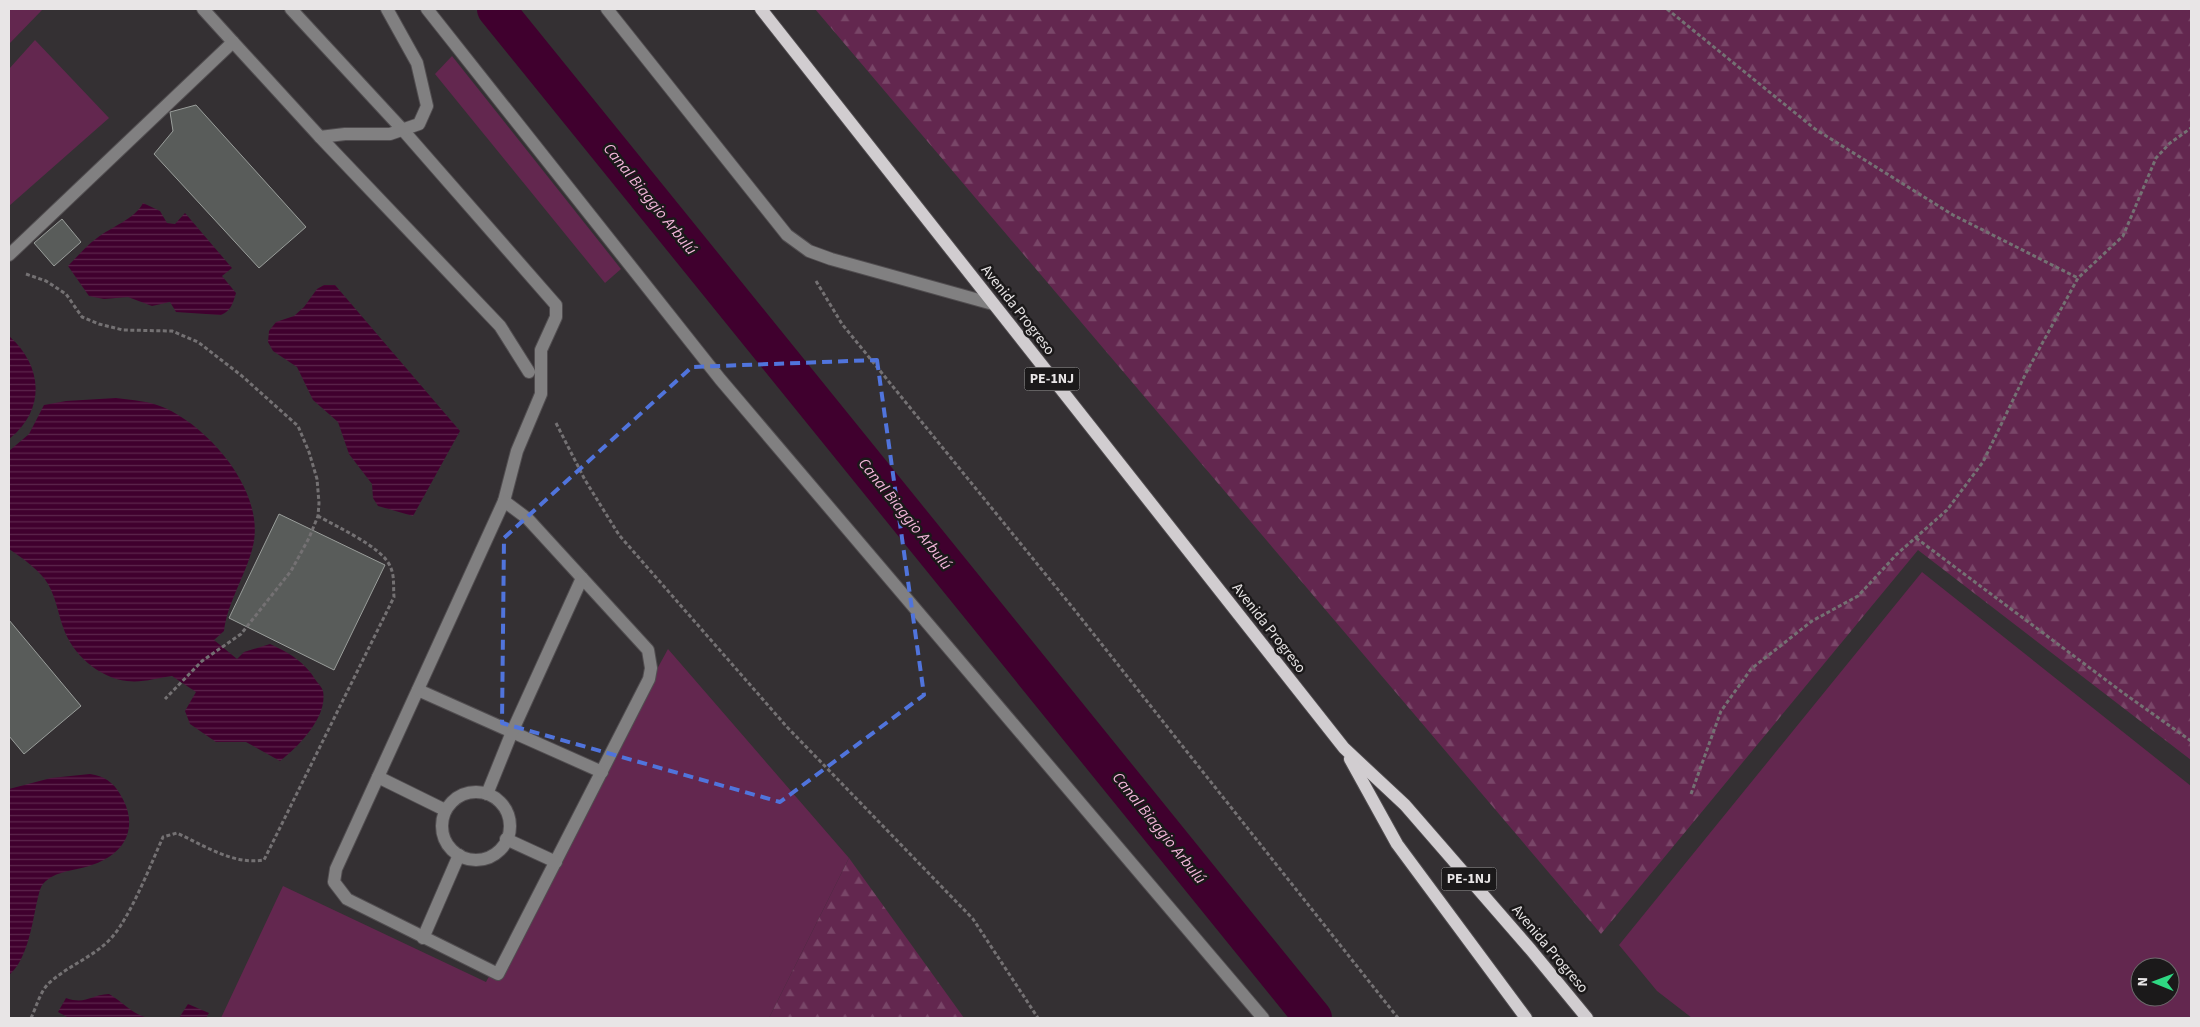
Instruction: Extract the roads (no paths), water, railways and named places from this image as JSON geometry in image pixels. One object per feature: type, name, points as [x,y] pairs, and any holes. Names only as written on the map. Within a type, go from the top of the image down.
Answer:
[{"type":"main road","name":"Avenida Progreso","points":[[761,9],[1344,748],[1404,805],[1531,950],[1587,1018]]},
{"type":"main road","name":"Avenida Progreso","points":[[1344,748],[1397,844],[1526,1018]]},
{"type":"street","points":[[203,9],[320,138],[500,326],[529,372]]},
{"type":"street","points":[[291,9],[402,129],[556,305],[556,317],[541,350],[541,394],[517,451],[504,501],[336,869],[334,882],[346,899],[498,974],[649,679],[651,668],[648,650],[528,519],[504,501]]},
{"type":"street","points":[[320,138],[345,134],[390,134],[418,124],[427,106],[417,63],[387,9]]},
{"type":"street","points":[[427,9],[720,379],[1263,1018]]},
{"type":"street","points":[[606,9],[787,235],[808,251],[831,259],[993,304]]},
{"type":"street","points":[[9,254],[233,42]]},
{"type":"street","points":[[487,794],[512,732],[582,578]]},
{"type":"street","points":[[418,690],[602,772]]},
{"type":"street","points":[[378,777],[445,810]]},
{"type":"street","points":[[473,792],[487,794],[494,797],[507,813],[509,824],[504,845],[487,858],[476,860],[454,853],[446,844],[442,833],[445,810],[453,800],[463,794],[473,792]]},
{"type":"street","points":[[506,839],[556,862]]},
{"type":"street","points":[[423,938],[459,855]]},
{"type":"waterway","name":"Canal Biaggio Arbulú","points":[[496,9],[1313,1018]]}]
